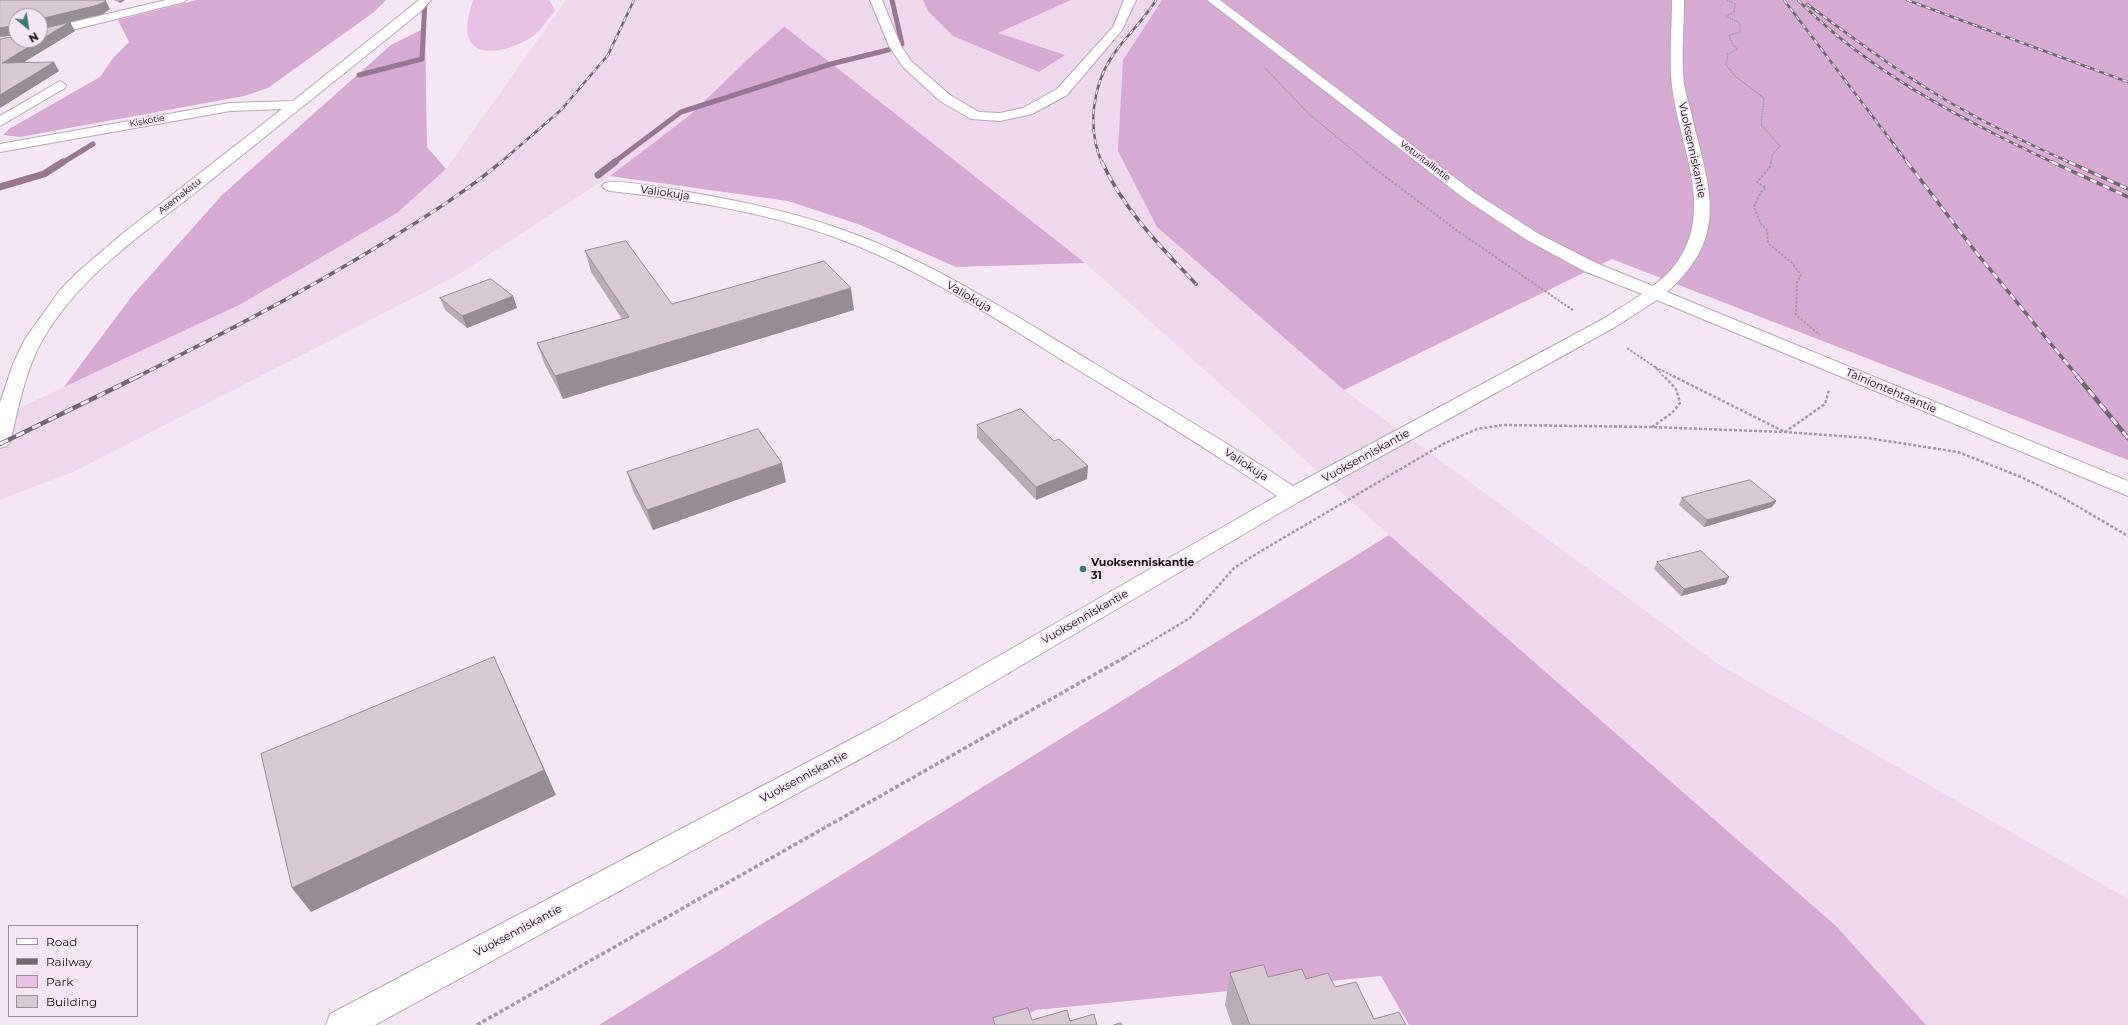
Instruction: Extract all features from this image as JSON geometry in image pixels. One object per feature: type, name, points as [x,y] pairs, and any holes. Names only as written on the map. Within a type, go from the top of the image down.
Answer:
[{"type":"street","points":[[48,32],[180,0]]},
{"type":"street","name":"Asemakatu","points":[[0,442],[18,370],[34,339],[51,314],[88,272],[117,246],[406,18],[425,0]]},
{"type":"street","points":[[876,0],[895,46],[907,64],[945,98],[976,116],[1000,117],[1027,111],[1062,92],[1118,28],[1130,0]]},
{"type":"street","name":"Veturitallintie","points":[[1214,0],[1470,196],[1501,217],[1590,267],[1654,294]]},
{"type":"street","name":"Vuoksenniskantie","points":[[342,1025],[891,730],[1292,496],[1609,323],[1654,294],[1678,273],[1696,242],[1703,220],[1702,192],[1678,85],[1678,0]]},
{"type":"street","points":[[109,3],[128,13]]},
{"type":"street","points":[[0,122],[60,85]]},
{"type":"street","name":"Kiskotie","points":[[0,148],[214,109],[259,105],[295,105]]},
{"type":"street","name":"Valiokuja","points":[[610,186],[674,193],[726,202],[787,217],[850,237],[911,264],[986,306],[1245,464],[1292,496]]},
{"type":"street","name":"Tainiontehtaantie","points":[[1654,294],[1698,310],[2128,489]]},
{"type":"path","points":[[1727,0],[1735,4],[1734,12],[1726,16],[1740,23],[1740,32],[1730,35],[1733,45],[1738,49],[1728,54],[1726,65],[1736,77],[1764,98],[1764,114],[1761,125],[1766,133],[1778,141],[1780,146],[1772,155],[1770,167],[1757,182],[1766,188],[1761,192],[1754,207],[1761,224],[1767,230],[1768,243],[1773,249],[1792,263],[1801,275],[1797,282],[1796,315],[1832,345],[1835,367],[1825,404],[1785,432]]},
{"type":"path","points":[[1262,64],[1312,116],[1376,170],[1467,238],[1574,311]]},
{"type":"path","points":[[1627,348],[1655,367],[1785,432]]},
{"type":"path","points":[[1652,427],[1672,414],[1680,403],[1676,389],[1655,367]]},
{"type":"path","points":[[477,1025],[1161,637],[1190,618],[1234,568],[1374,483],[1445,443],[1477,429],[1503,426],[1652,427],[1785,432],[1867,438],[1925,446],[1958,452],[2021,477],[2058,495],[2128,536]]},
{"type":"shaded area","points":[[197,0],[386,0],[374,12],[268,88],[244,96],[20,137],[3,135],[9,129],[100,77],[113,58],[129,42],[118,20]]},
{"type":"shaded area","points":[[566,0],[923,0],[928,11],[997,33],[1071,0],[1162,0],[1123,60],[1157,227],[1344,390],[1718,664],[2128,899],[2128,1025],[1926,1025],[1836,926],[1389,535],[1085,263],[785,27],[749,58],[690,115],[610,176],[456,276],[75,471],[0,500],[0,417],[241,304],[397,213],[446,169]]},
{"type":"shaded area","points":[[923,0],[1071,0],[998,33],[1065,55],[1039,72],[953,36],[928,11]]},
{"type":"shaded area","points":[[1162,0],[2128,0],[2128,460],[1612,259],[1344,390],[1157,227],[1118,151],[1123,60]]},
{"type":"shaded area","points":[[785,26],[1085,263],[956,267],[858,224],[788,201],[610,176],[690,115],[749,58]]},
{"type":"shaded area","points":[[425,28],[427,147],[446,169],[397,213],[241,304],[64,387],[132,296],[222,195],[391,45]]},
{"type":"shaded area","points":[[1389,535],[1836,926],[1926,1025],[1409,1025],[1381,976],[1036,1010],[1007,1025],[599,1025]]},
{"type":"green space","points":[[473,0],[548,0],[555,11],[539,31],[533,36],[508,48],[488,51],[479,49],[472,44],[468,36],[467,22]]},
{"type":"building","points":[[0,0],[106,1],[98,5],[48,17],[48,8],[8,8],[8,27],[0,28]]},
{"type":"building","points":[[70,22],[48,35],[48,28]]},
{"type":"building","points":[[8,37],[8,48],[27,48],[2,63],[54,62],[0,95],[0,39]]},
{"type":"building","points":[[626,241],[672,304],[824,261],[851,288],[555,376],[537,343],[629,317],[585,251]]},
{"type":"building","points":[[491,279],[513,296],[462,316],[440,298]]},
{"type":"building","points":[[1021,409],[1054,441],[1059,439],[1088,466],[1036,487],[977,425]]},
{"type":"building","points":[[758,429],[782,463],[647,510],[627,472]]},
{"type":"building","points":[[1750,480],[1776,501],[1707,520],[1682,498]]},
{"type":"building","points":[[1701,551],[1729,577],[1684,589],[1657,562]]},
{"type":"building","points":[[494,657],[544,770],[292,888],[261,754]]},
{"type":"building","points":[[1264,965],[1268,977],[1302,969],[1306,979],[1328,973],[1335,987],[1356,982],[1374,1019],[1399,1012],[1406,1025],[1250,1025],[1230,973]]},
{"type":"building","points":[[1028,1008],[1032,1020],[1067,1010],[1070,1021],[1094,1014],[1097,1025],[995,1025],[993,1018]]},
{"type":"waterway","points":[[359,75],[422,59],[425,0]]},
{"type":"waterway","points":[[613,163],[681,112],[831,64],[888,50],[902,44],[892,0]]},
{"type":"waterway","points":[[62,163],[93,144]]},
{"type":"waterway","points":[[0,187],[44,174],[63,162]]},
{"type":"waterway","points":[[598,175],[615,162]]},
{"type":"railway","points":[[500,163],[561,110],[608,55],[634,0]]},
{"type":"railway","points":[[1102,163],[1097,150],[1093,122],[1096,94],[1100,80],[1113,55],[1156,0]]},
{"type":"railway","points":[[1784,0],[1908,163]]},
{"type":"railway","points":[[1798,0],[1855,50],[1886,72],[1952,112],[2054,163]]},
{"type":"railway","points":[[1907,0],[2128,82]]},
{"type":"railway","points":[[1807,4],[1888,63],[1939,96],[2037,148],[2071,163]]},
{"type":"railway","points":[[138,376],[267,310],[362,256],[448,201],[501,162]]},
{"type":"railway","points":[[1102,162],[1121,196],[1132,212],[1156,241],[1196,284]]},
{"type":"railway","points":[[1907,162],[1975,251],[2078,377]]},
{"type":"railway","points":[[2052,162],[2128,197]]},
{"type":"railway","points":[[2069,162],[2128,189]]},
{"type":"railway","points":[[0,444],[138,376]]},
{"type":"railway","points":[[2077,376],[2128,438]]},
{"type":"place","name":"Vuoksenniskantie 31","points":[[1083,569]]}]
